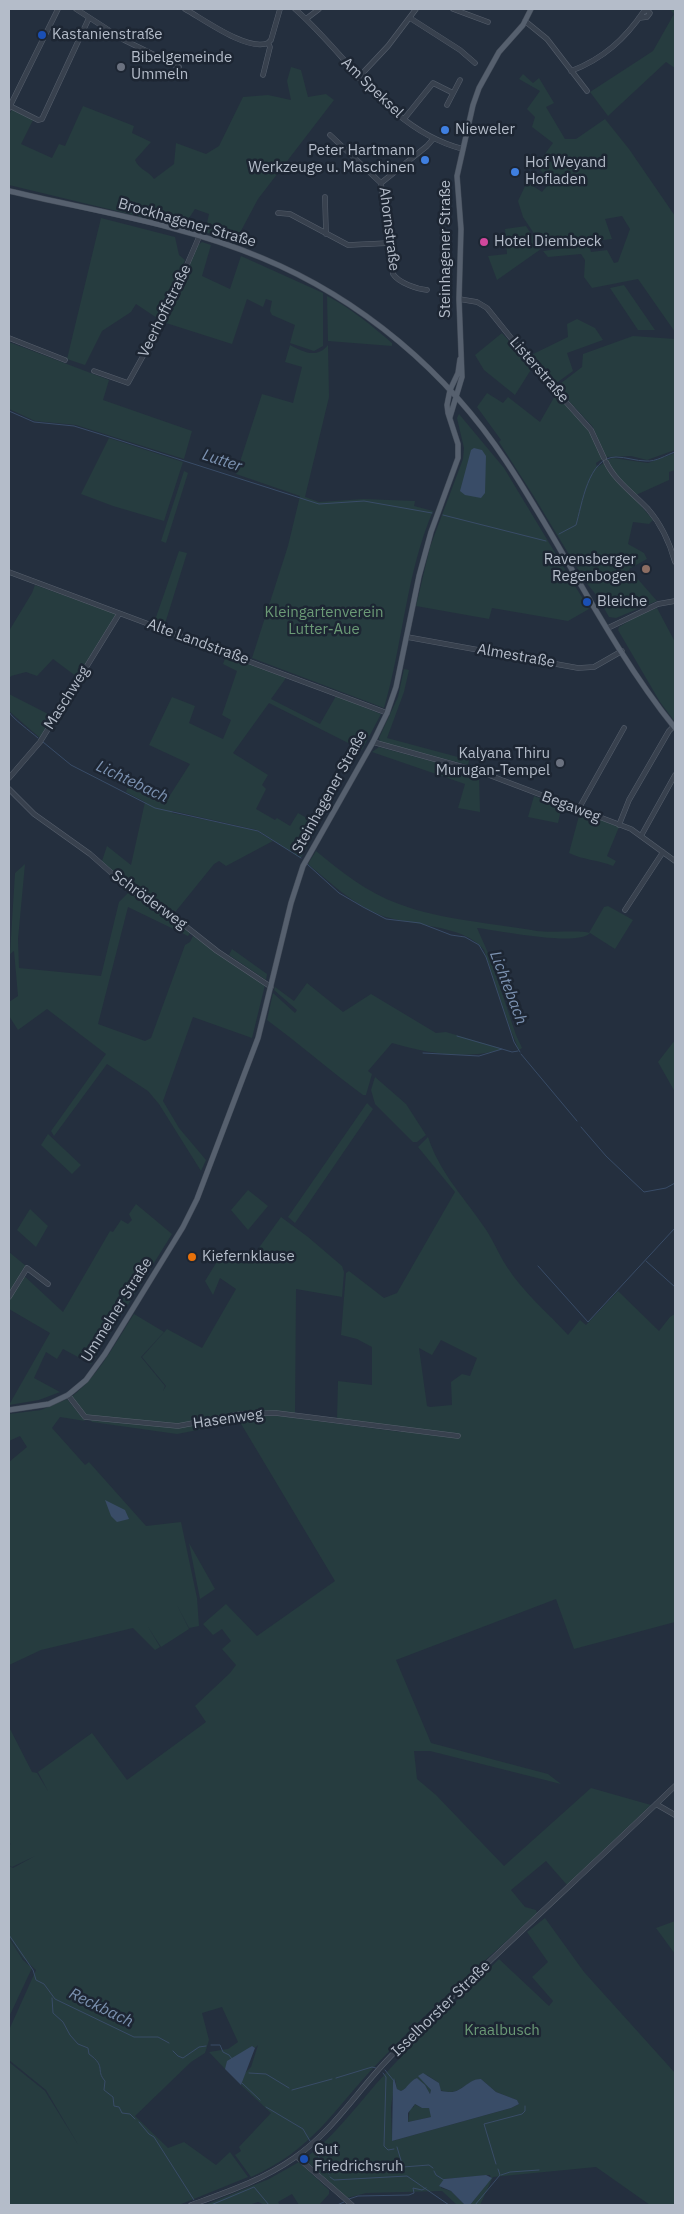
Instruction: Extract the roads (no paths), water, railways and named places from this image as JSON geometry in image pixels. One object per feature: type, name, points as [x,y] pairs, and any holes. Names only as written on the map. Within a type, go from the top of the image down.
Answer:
[{"type":"main road","name":"Steinhagener Straße","points":[[450,418],[462,377],[459,299],[461,229],[456,186],[463,149],[479,88],[499,52],[526,21],[531,9]]},
{"type":"main road","name":"Brockhagener Straße","points":[[9,191],[199,237],[262,258],[340,298],[407,348],[450,390],[507,462],[648,692],[674,727]]},
{"type":"main road","name":"Steinhagener Straße","points":[[205,1177],[258,1038],[291,903],[303,866],[373,742],[387,713],[396,687],[430,532],[458,458],[458,444],[447,405],[450,390],[458,373],[460,359]]},
{"type":"main road","name":"Ummelner Straße","points":[[9,1410],[41,1406],[68,1395],[86,1380],[105,1354],[183,1227],[197,1199],[205,1177]]},
{"type":"street","points":[[58,9],[9,108],[38,120],[42,119],[88,18]]},
{"type":"street","points":[[76,9],[124,40],[179,68]]},
{"type":"street","points":[[185,9],[247,43],[264,45],[271,40],[280,9]]},
{"type":"street","name":"Am Speksel","points":[[295,9],[306,18],[358,78],[404,119],[433,139],[463,149]]},
{"type":"street","points":[[306,18],[319,9]]},
{"type":"street","points":[[358,78],[388,46],[416,9]]},
{"type":"street","points":[[453,9],[488,22]]},
{"type":"street","points":[[410,18],[460,50],[475,63]]},
{"type":"street","points":[[571,71],[608,51],[623,38],[639,18]]},
{"type":"street","points":[[526,21],[544,36],[587,91]]},
{"type":"street","points":[[263,76],[270,47],[268,43]]},
{"type":"street","points":[[447,105],[460,80]]},
{"type":"street","points":[[404,119],[433,83],[453,93]]},
{"type":"street","points":[[330,135],[381,183]]},
{"type":"street","name":"Ahornstraße","points":[[428,290],[419,288],[394,276],[381,183],[433,139]]},
{"type":"street","points":[[325,198],[326,234]]},
{"type":"street","points":[[278,213],[288,213],[348,245],[390,243]]},
{"type":"street","name":"Veerhoffstraße","points":[[94,371],[128,383],[163,320],[199,237]]},
{"type":"street","name":"Listerstraße","points":[[459,299],[477,302],[487,308],[532,364],[591,430],[605,460],[617,478],[649,511],[671,548],[675,562]]},
{"type":"street","points":[[9,338],[65,360]]},
{"type":"street","name":"Alte Landstraße","points":[[9,572],[387,713]]},
{"type":"street","points":[[608,628],[658,604],[675,601]]},
{"type":"street","name":"Maschweg","points":[[9,778],[40,742],[119,614]]},
{"type":"street","name":"Almestraße","points":[[407,637],[578,668],[594,666],[622,650]]},
{"type":"street","points":[[619,825],[629,800],[668,731],[674,727]]},
{"type":"street","points":[[578,810],[624,728]]},
{"type":"street","name":"Begaweg","points":[[373,742],[481,772],[619,825],[641,836],[675,861]]},
{"type":"street","points":[[641,836],[675,775]]},
{"type":"street","name":"Schröderweg","points":[[9,788],[34,814],[90,854],[132,891],[271,987]]},
{"type":"street","points":[[624,910],[663,852]]},
{"type":"street","points":[[9,1297],[28,1268],[48,1284]]},
{"type":"street","name":"Hasenweg","points":[[68,1395],[86,1417],[178,1426],[241,1414],[276,1413],[458,1436]]},
{"type":"street","name":"Isselhorster Straße","points":[[191,2205],[265,2176],[297,2157],[328,2129],[396,2051],[675,1786]]},
{"type":"street","points":[[656,1804],[675,1815]]},
{"type":"street","points":[[297,2157],[352,2205]]},
{"type":"water","points":[[474,448],[482,450],[486,456],[485,493],[481,498],[465,495],[460,491],[471,450]]},
{"type":"water","points":[[105,1500],[125,1510],[129,1519],[117,1522],[111,1516]]},
{"type":"water","points":[[252,2046],[255,2048],[241,2085],[225,2069],[227,2061]]},
{"type":"water","points":[[423,2073],[439,2083],[441,2091],[448,2092],[454,2092],[477,2079],[481,2079],[496,2092],[517,2100],[519,2104],[511,2108],[392,2141],[394,2078],[397,2089],[401,2091],[417,2078],[425,2085],[430,2094],[431,2090],[418,2076]],"holes":[[[415,2104],[422,2108],[429,2108],[431,2117],[408,2122],[408,2113]]]},
{"type":"water","points":[[486,2175],[492,2178],[470,2205],[465,2205],[451,2191],[439,2186],[444,2179]]},
{"type":"waterway","name":"Lutter","points":[[9,411],[34,422],[74,426],[319,504],[364,501],[432,513]]},
{"type":"waterway","name":"Lutter","points":[[559,534],[576,525],[588,484],[593,473],[606,459],[616,457],[650,461],[675,452]]},
{"type":"waterway","name":"Lutter","points":[[443,515],[546,541]]},
{"type":"waterway","name":"Lichtebach","points":[[9,712],[38,738]]},
{"type":"waterway","name":"Lichtebach","points":[[43,742],[71,765],[155,808],[258,831],[301,858]]},
{"type":"waterway","name":"Lichtebach","points":[[307,864],[339,893],[386,919],[420,923],[451,935],[465,937],[479,945],[486,957],[514,1042],[520,1052]]},
{"type":"waterway","points":[[457,1036],[502,1049]]},
{"type":"waterway","points":[[423,1053],[479,1056],[502,1049],[512,1052],[518,1051]]},
{"type":"waterway","name":"Lichtebach","points":[[521,1054],[577,1121]]},
{"type":"waterway","name":"Lichtebach","points":[[581,1127],[606,1156],[644,1192],[666,1188],[675,1183]]},
{"type":"waterway","points":[[538,1266],[588,1322],[675,1228]]},
{"type":"waterway","points":[[646,1261],[675,1287]]},
{"type":"waterway","name":"Reckbach","points":[[9,1935],[33,1970],[36,1980],[44,1984],[55,1999],[134,2037],[158,2037],[169,2043]]},
{"type":"waterway","name":"Reckbach","points":[[52,1998],[53,2013],[63,2022],[70,2035],[78,2044],[88,2048],[89,2054],[98,2062],[105,2081],[104,2090],[113,2097],[114,2106],[119,2107],[122,2113],[130,2114],[135,2119]]},
{"type":"waterway","name":"Reckbach","points":[[211,2045],[220,2045],[223,2052],[232,2059]]},
{"type":"waterway","name":"Reckbach","points":[[173,2051],[183,2058],[199,2047],[206,2046]]},
{"type":"waterway","points":[[336,2078],[372,2067],[376,2068]]},
{"type":"waterway","points":[[385,2070],[394,2081]]},
{"type":"waterway","points":[[249,2073],[266,2074],[289,2088]]},
{"type":"waterway","points":[[383,2073],[386,2077],[384,2146],[388,2150],[394,2149]]},
{"type":"waterway","points":[[292,2090],[332,2079]]},
{"type":"waterway","name":"Reckbach","points":[[242,2083],[260,2100]]},
{"type":"waterway","points":[[496,2164],[484,2124],[522,2114],[525,2111],[525,2106]]},
{"type":"waterway","name":"Reckbach","points":[[266,2107],[303,2129],[310,2141]]},
{"type":"waterway","name":"Reckbach","points":[[139,2122],[154,2137],[194,2200]]},
{"type":"waterway","points":[[397,2147],[403,2167],[429,2165],[433,2168]]},
{"type":"waterway","name":"Reckbach","points":[[315,2151],[329,2174]]},
{"type":"waterway","points":[[475,2205],[500,2175],[498,2169]]},
{"type":"waterway","points":[[501,2175],[510,2172],[539,2170]]},
{"type":"waterway","points":[[434,2171],[436,2175],[444,2180]]},
{"type":"waterway","name":"Reckbach","points":[[330,2177],[334,2180],[407,2176],[449,2205]]},
{"type":"waterway","name":"Reckbach","points":[[211,2205],[254,2187],[269,2205]]},
{"type":"waterway","name":"Reckbach","points":[[349,2199],[358,2196],[409,2195],[414,2193],[413,2188],[422,2190],[426,2188]]},
{"type":"waterway","name":"Reckbach","points":[[337,2205],[344,2202]]},
{"type":"place","name":"Kastanienstraße","points":[[42,35]]},
{"type":"place","name":"Bibelgemeinde Ummeln","points":[[121,67]]},
{"type":"place","name":"Nieweler","points":[[445,130]]},
{"type":"place","name":"Peter Hartmann Werkzeuge u. Maschinen","points":[[425,160]]},
{"type":"place","name":"Hof Weyand Hofladen","points":[[515,172]]},
{"type":"place","name":"Hotel Diembeck","points":[[484,242]]},
{"type":"place","name":"Ravensberger Regenbogen","points":[[646,569]]},
{"type":"place","name":"Bleiche","points":[[587,602]]},
{"type":"place","name":"Kalyana Thiru Murugan-Tempel","points":[[560,763]]},
{"type":"place","name":"Kiefernklause","points":[[192,1257]]},
{"type":"place","name":"Gut Friedrichsruh","points":[[304,2159]]},
{"type":"park label","name":"Kleingartenverein Lutter-Aue","points":[[324,622]]},
{"type":"park label","name":"Kraalbusch","points":[[502,2031]]}]
